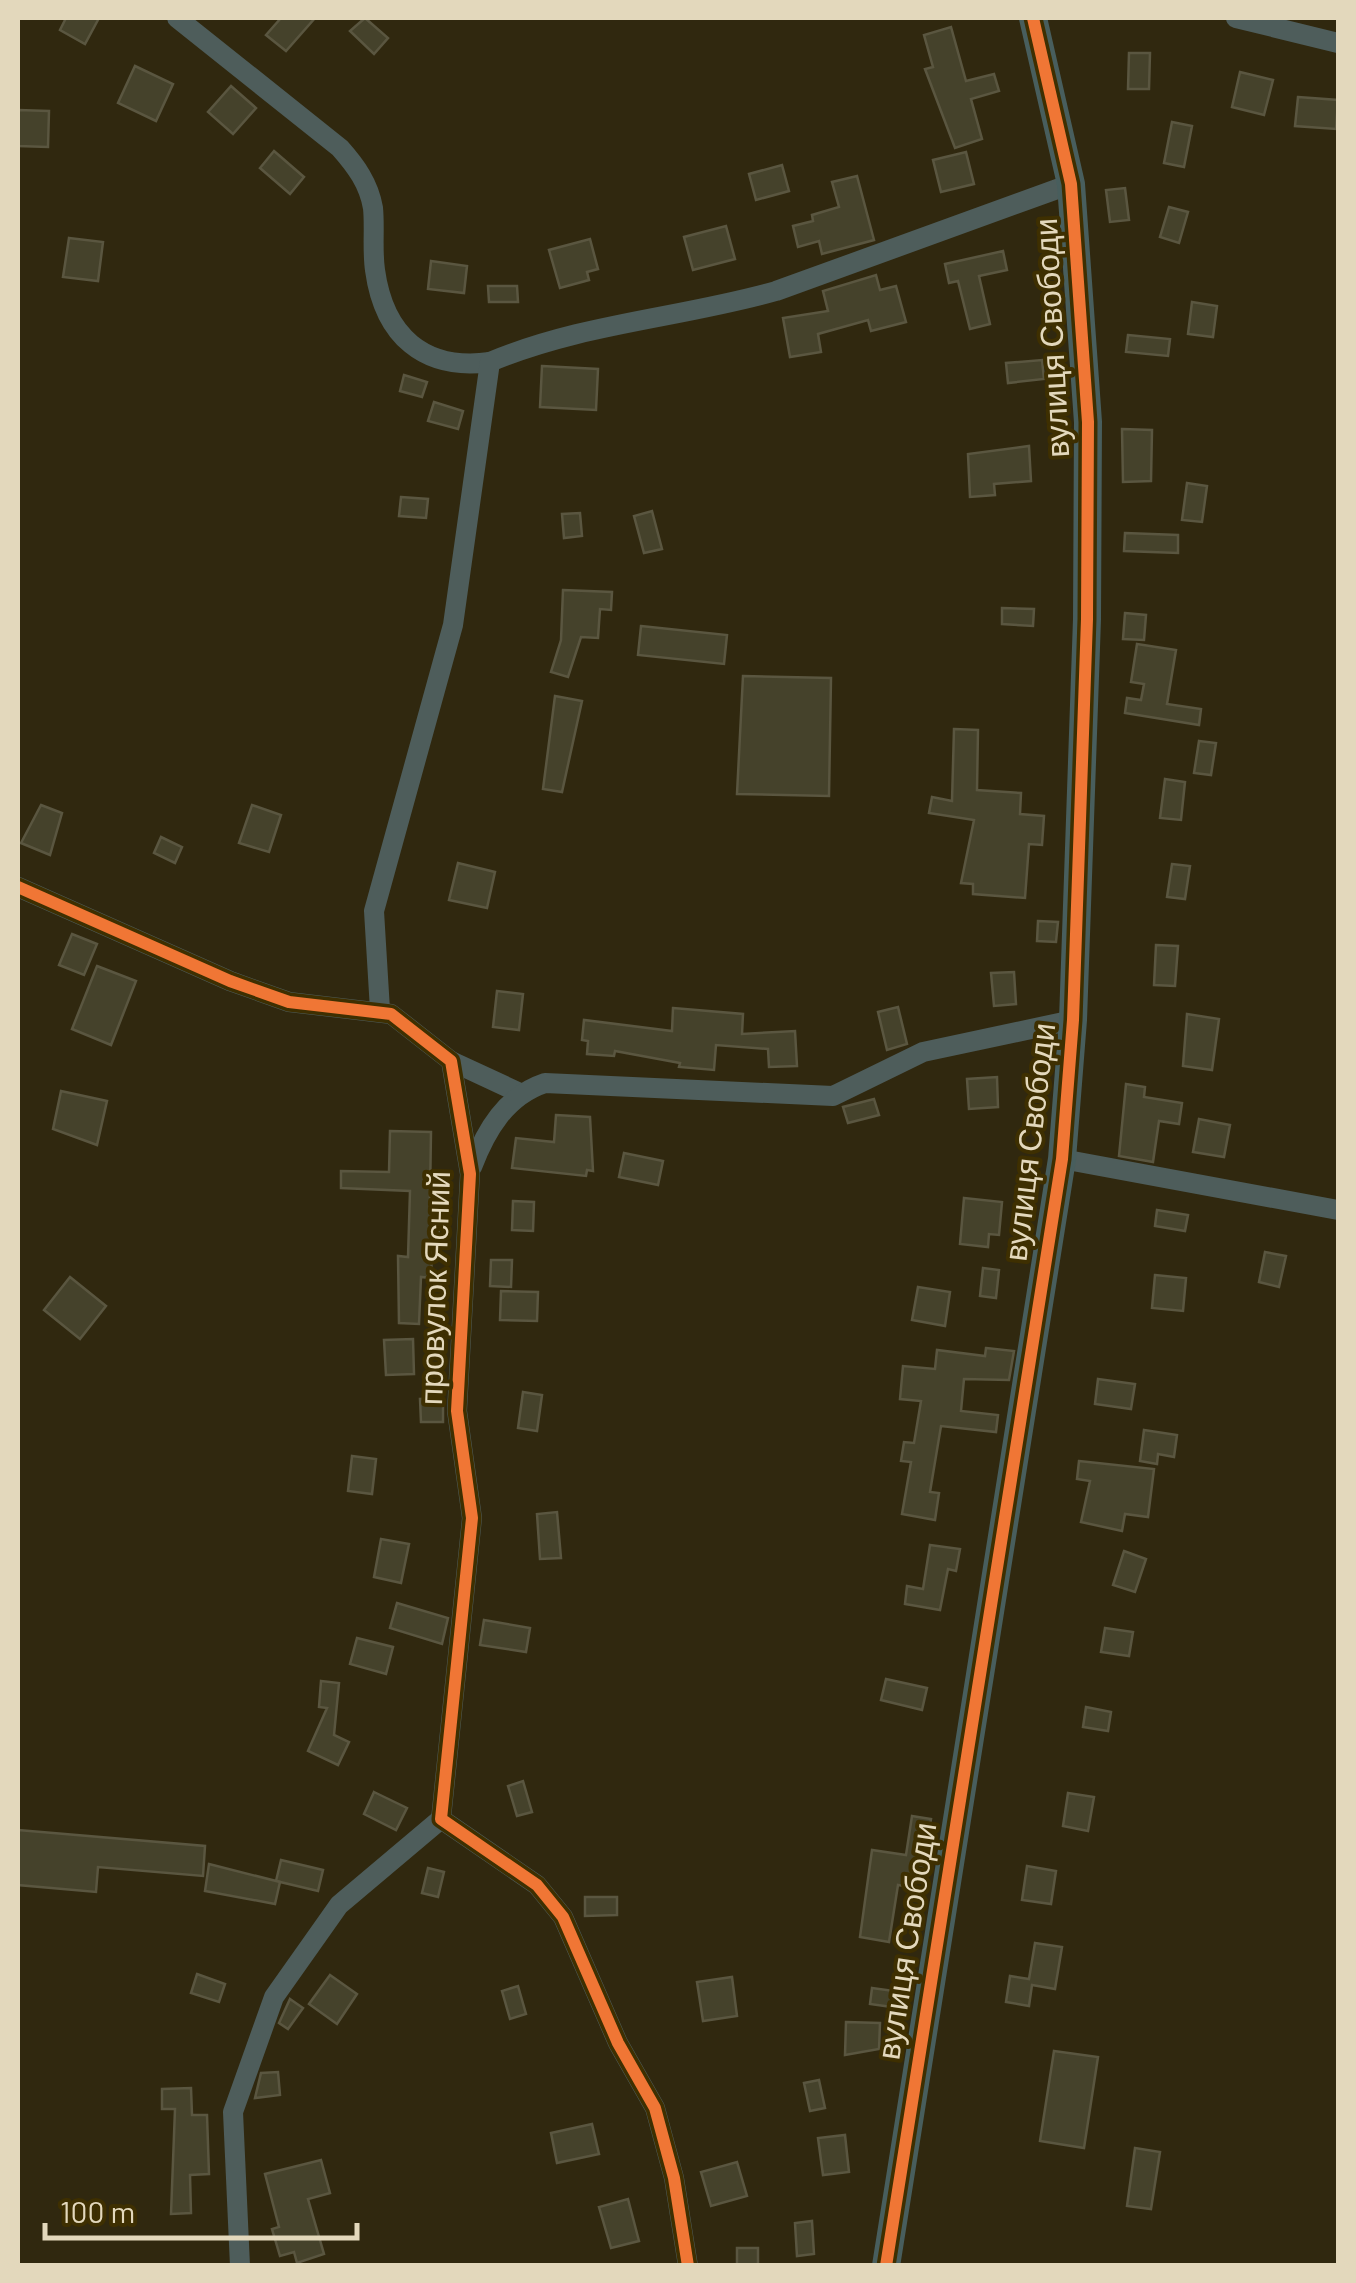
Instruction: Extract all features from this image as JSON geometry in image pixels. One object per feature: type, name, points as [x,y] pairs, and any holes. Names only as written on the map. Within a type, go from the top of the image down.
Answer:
[{"type":"street","points":[[177,18],[340,148],[359,170],[373,210],[375,274],[381,295],[410,346],[434,360],[468,365],[490,362],[599,326],[731,304],[1070,184]]},
{"type":"street","name":"вулиця Свободи","points":[[886,2266],[1062,1159],[1072,1020],[1087,618],[1088,422],[1070,184],[1033,18]]},
{"type":"street","points":[[1236,18],[1338,43]]},
{"type":"street","points":[[380,1010],[374,911],[453,625],[490,362]]},
{"type":"street","points":[[18,888],[230,982],[288,1002],[380,1010],[424,1035],[451,1061],[520,1093]]},
{"type":"street","points":[[470,1174],[493,1122],[520,1093],[560,1081],[833,1096],[924,1052],[1072,1020]]},
{"type":"street","name":"провулок Ясний","points":[[441,1819],[472,1518],[457,1410],[470,1174],[451,1061]]},
{"type":"street","points":[[1062,1159],[1338,1210]]},
{"type":"street","points":[[240,2266],[233,2112],[274,1998],[339,1905],[441,1819],[537,1885],[563,1918],[618,2043],[655,2108],[674,2178],[688,2266]]},
{"type":"building","points":[[66,18],[99,18],[85,44],[60,30]]},
{"type":"building","points":[[281,18],[315,18],[286,51],[266,35]]},
{"type":"building","points":[[365,18],[388,38],[374,54],[350,31]]},
{"type":"building","points":[[951,27],[966,81],[994,74],[999,91],[971,99],[982,139],[955,148],[925,69],[933,67],[924,35]]},
{"type":"building","points":[[1129,53],[1150,53],[1149,89],[1128,89]]},
{"type":"building","points":[[135,66],[173,84],[156,121],[118,103]]},
{"type":"building","points":[[1240,72],[1273,80],[1264,115],[1232,107]]},
{"type":"building","points":[[231,86],[256,108],[233,134],[208,112]]},
{"type":"building","points":[[1298,97],[1338,100],[1336,129],[1295,126]]},
{"type":"building","points":[[18,110],[49,111],[48,147],[18,146]]},
{"type":"building","points":[[1172,122],[1192,126],[1184,167],[1164,163]]},
{"type":"building","points":[[274,151],[304,177],[290,194],[260,168]]},
{"type":"building","points":[[966,152],[974,184],[941,192],[933,160]]},
{"type":"building","points":[[782,165],[789,191],[756,200],[749,174]]},
{"type":"building","points":[[857,176],[874,240],[822,254],[819,241],[798,247],[793,226],[813,221],[812,215],[839,207],[832,182]]},
{"type":"building","points":[[1125,188],[1129,220],[1110,222],[1106,190]]},
{"type":"building","points":[[1169,207],[1188,212],[1179,243],[1160,237]]},
{"type":"building","points":[[726,226],[735,259],[693,270],[684,237]]},
{"type":"building","points":[[69,238],[103,242],[98,281],[63,277]]},
{"type":"building","points":[[590,239],[598,269],[587,272],[589,280],[560,288],[549,250]]},
{"type":"building","points":[[1003,251],[1007,270],[979,276],[990,324],[970,329],[958,281],[949,283],[945,264]]},
{"type":"building","points":[[431,261],[467,266],[464,293],[428,289]]},
{"type":"building","points":[[876,275],[880,290],[896,286],[906,322],[871,331],[868,320],[818,334],[821,352],[790,357],[783,318],[828,311],[823,291]]},
{"type":"building","points":[[488,286],[517,286],[518,302],[489,302]]},
{"type":"building","points":[[1192,302],[1217,306],[1213,337],[1188,334]]},
{"type":"building","points":[[1128,335],[1170,339],[1168,356],[1126,352]]},
{"type":"building","points":[[1042,360],[1044,379],[1008,383],[1006,363]]},
{"type":"building","points":[[542,366],[598,369],[596,410],[540,407]]},
{"type":"building","points":[[404,375],[427,382],[422,397],[400,391]]},
{"type":"building","points":[[434,402],[463,411],[458,429],[428,421]]},
{"type":"building","points":[[1122,429],[1152,430],[1151,481],[1123,482]]},
{"type":"building","points":[[1029,446],[1031,481],[994,484],[995,495],[970,497],[968,454]]},
{"type":"building","points":[[1187,483],[1207,486],[1202,522],[1182,520]]},
{"type":"building","points":[[401,497],[428,499],[426,518],[399,516]]},
{"type":"building","points":[[652,511],[662,549],[644,553],[634,516]]},
{"type":"building","points":[[580,513],[582,536],[564,538],[562,514]]},
{"type":"building","points":[[1125,533],[1178,535],[1178,553],[1124,551]]},
{"type":"building","points":[[563,590],[612,592],[611,610],[600,609],[598,638],[581,637],[568,677],[551,672],[561,640]]},
{"type":"building","points":[[1002,608],[1034,609],[1033,626],[1002,624]]},
{"type":"building","points":[[1125,613],[1146,615],[1144,640],[1123,639]]},
{"type":"building","points":[[641,626],[727,635],[724,664],[638,655]]},
{"type":"building","points":[[1137,644],[1176,650],[1167,704],[1201,709],[1199,725],[1125,713],[1127,698],[1141,700],[1144,684],[1131,682]]},
{"type":"building","points":[[743,676],[831,678],[829,796],[737,794]]},
{"type":"building","points":[[555,696],[582,701],[562,792],[543,789]]},
{"type":"building","points":[[954,729],[978,730],[977,790],[1021,793],[1020,814],[1044,816],[1042,845],[1029,844],[1025,898],[973,894],[973,884],[961,883],[974,820],[929,813],[932,797],[952,801]]},
{"type":"building","points":[[1199,741],[1216,743],[1211,775],[1194,773]]},
{"type":"building","points":[[1165,779],[1185,782],[1181,820],[1160,818]]},
{"type":"building","points":[[41,805],[62,813],[50,855],[21,843]]},
{"type":"building","points":[[252,805],[281,815],[269,852],[239,843]]},
{"type":"building","points":[[161,837],[182,847],[175,863],[154,853]]},
{"type":"building","points":[[458,863],[495,872],[487,908],[449,900]]},
{"type":"building","points":[[1172,864],[1190,866],[1185,899],[1167,897]]},
{"type":"building","points":[[1038,921],[1058,922],[1056,942],[1037,941]]},
{"type":"building","points":[[72,934],[97,944],[84,975],[59,965]]},
{"type":"building","points":[[1156,945],[1178,946],[1175,986],[1154,985]]},
{"type":"building","points":[[97,966],[136,981],[111,1045],[72,1029]]},
{"type":"building","points":[[1014,972],[1016,1004],[994,1006],[991,973]]},
{"type":"building","points":[[497,991],[523,994],[519,1030],[493,1027]]},
{"type":"building","points":[[898,1007],[907,1044],[887,1050],[878,1012]]},
{"type":"building","points":[[673,1008],[743,1014],[742,1034],[795,1031],[797,1066],[769,1067],[768,1049],[716,1045],[714,1070],[679,1067],[680,1063],[615,1051],[614,1056],[587,1054],[588,1041],[582,1040],[584,1020],[672,1031]]},
{"type":"building","points":[[1187,1014],[1219,1019],[1212,1070],[1183,1066]]},
{"type":"building","points":[[997,1077],[998,1107],[969,1109],[967,1079]]},
{"type":"building","points":[[1126,1084],[1145,1087],[1144,1097],[1182,1103],[1179,1124],[1159,1121],[1153,1162],[1119,1156]]},
{"type":"building","points":[[61,1091],[107,1101],[97,1145],[53,1129]]},
{"type":"building","points":[[874,1099],[879,1115],[848,1123],[843,1107]]},
{"type":"building","points":[[556,1115],[590,1117],[593,1171],[587,1170],[586,1176],[512,1168],[516,1138],[554,1142]]},
{"type":"building","points":[[1199,1119],[1230,1125],[1224,1157],[1193,1152]]},
{"type":"building","points":[[390,1131],[431,1132],[430,1197],[440,1198],[438,1252],[432,1252],[431,1278],[421,1277],[419,1324],[399,1323],[398,1256],[408,1257],[410,1191],[341,1188],[341,1171],[389,1172]]},
{"type":"building","points":[[624,1153],[663,1161],[658,1185],[619,1177]]},
{"type":"building","points":[[964,1198],[1002,1202],[999,1235],[989,1234],[988,1247],[960,1244]]},
{"type":"building","points":[[513,1201],[534,1202],[533,1231],[512,1230]]},
{"type":"building","points":[[1157,1210],[1188,1215],[1185,1231],[1155,1226]]},
{"type":"building","points":[[1265,1252],[1286,1256],[1279,1287],[1259,1282]]},
{"type":"building","points":[[491,1260],[512,1260],[511,1287],[490,1286]]},
{"type":"building","points":[[983,1268],[999,1270],[996,1298],[980,1296]]},
{"type":"building","points":[[1155,1275],[1186,1278],[1183,1311],[1152,1308]]},
{"type":"building","points":[[70,1277],[106,1306],[80,1339],[44,1310]]},
{"type":"building","points":[[918,1287],[950,1292],[945,1326],[912,1320]]},
{"type":"building","points":[[501,1291],[538,1292],[537,1321],[500,1320]]},
{"type":"building","points":[[413,1339],[414,1374],[386,1375],[384,1340]]},
{"type":"building","points":[[986,1348],[1014,1351],[1009,1380],[964,1379],[961,1411],[998,1415],[996,1432],[941,1426],[930,1492],[939,1493],[935,1520],[902,1514],[911,1462],[901,1461],[904,1442],[914,1443],[921,1401],[900,1399],[903,1366],[935,1369],[937,1350],[985,1356]]},
{"type":"building","points":[[1098,1379],[1135,1384],[1131,1409],[1095,1404]]},
{"type":"building","points":[[523,1392],[542,1395],[537,1431],[518,1428]]},
{"type":"building","points":[[443,1398],[443,1422],[421,1422],[420,1399]]},
{"type":"building","points":[[1144,1430],[1177,1435],[1174,1457],[1158,1454],[1157,1464],[1140,1461]]},
{"type":"building","points":[[352,1456],[376,1459],[372,1494],[348,1491]]},
{"type":"building","points":[[1079,1461],[1154,1469],[1148,1517],[1125,1514],[1122,1531],[1081,1522],[1090,1481],[1077,1479]]},
{"type":"building","points":[[557,1512],[561,1558],[540,1559],[537,1514]]},
{"type":"building","points":[[381,1539],[409,1544],[401,1583],[374,1577]]},
{"type":"building","points":[[930,1545],[960,1549],[956,1571],[948,1569],[940,1610],[905,1604],[907,1586],[923,1589]]},
{"type":"building","points":[[1124,1551],[1146,1559],[1135,1592],[1113,1585]]},
{"type":"building","points":[[397,1603],[448,1618],[442,1644],[390,1628]]},
{"type":"building","points":[[484,1620],[530,1628],[526,1652],[480,1645]]},
{"type":"building","points":[[1105,1628],[1133,1632],[1129,1656],[1101,1652]]},
{"type":"building","points":[[357,1638],[393,1647],[386,1674],[350,1664]]},
{"type":"building","points":[[886,1679],[927,1688],[922,1710],[881,1700]]},
{"type":"building","points":[[321,1681],[339,1683],[334,1735],[349,1742],[338,1765],[308,1751],[327,1708],[319,1707]]},
{"type":"building","points":[[1086,1707],[1111,1712],[1108,1731],[1083,1727]]},
{"type":"building","points":[[523,1781],[532,1812],[517,1816],[508,1786]]},
{"type":"building","points":[[374,1792],[407,1808],[396,1830],[364,1814]]},
{"type":"building","points":[[1068,1793],[1094,1797],[1088,1831],[1063,1826]]},
{"type":"building","points":[[912,1816],[931,1819],[923,1866],[915,1864],[911,1887],[898,1885],[889,1942],[860,1937],[872,1850],[906,1855]]},
{"type":"building","points":[[18,1830],[205,1846],[203,1876],[98,1867],[96,1892],[18,1885]]},
{"type":"building","points":[[281,1860],[323,1870],[318,1891],[276,1881]]},
{"type":"building","points":[[209,1864],[280,1882],[275,1904],[205,1891]]},
{"type":"building","points":[[1027,1866],[1056,1871],[1051,1904],[1022,1900]]},
{"type":"building","points":[[428,1868],[444,1872],[438,1897],[422,1893]]},
{"type":"building","points":[[585,1897],[617,1897],[617,1915],[585,1916]]},
{"type":"building","points":[[1035,1943],[1062,1947],[1055,1989],[1032,1985],[1029,2006],[1006,2002],[1010,1976],[1029,1979]]},
{"type":"building","points":[[197,1974],[225,1984],[219,2002],[191,1993]]},
{"type":"building","points":[[330,1975],[357,1994],[337,2024],[309,2004]]},
{"type":"building","points":[[732,1977],[737,2016],[703,2021],[697,1982]]},
{"type":"building","points":[[518,1986],[526,2014],[510,2019],[502,1991]]},
{"type":"building","points":[[872,1988],[894,1991],[892,2007],[870,2004]]},
{"type":"building","points":[[290,1999],[303,2008],[288,2029],[279,2023]]},
{"type":"building","points":[[846,2022],[880,2023],[879,2049],[845,2055]]},
{"type":"building","points":[[1054,2051],[1098,2057],[1084,2148],[1040,2141]]},
{"type":"building","points":[[278,2072],[280,2095],[255,2098],[261,2073]]},
{"type":"building","points":[[819,2080],[825,2108],[810,2111],[804,2083]]},
{"type":"building","points":[[191,2088],[192,2115],[207,2115],[209,2174],[190,2175],[191,2213],[171,2214],[175,2109],[162,2109],[162,2089]]},
{"type":"building","points":[[592,2124],[599,2154],[557,2163],[551,2133]]},
{"type":"building","points":[[845,2135],[849,2172],[823,2175],[818,2138]]},
{"type":"building","points":[[1135,2148],[1160,2152],[1151,2209],[1127,2206]]},
{"type":"building","points":[[321,2160],[330,2193],[308,2199],[324,2254],[297,2263],[294,2252],[280,2256],[272,2229],[279,2227],[265,2174]]},
{"type":"building","points":[[737,2162],[747,2196],[711,2206],[701,2172]]},
{"type":"building","points":[[628,2199],[639,2241],[611,2248],[599,2207]]},
{"type":"building","points":[[812,2221],[814,2254],[797,2256],[795,2223]]},
{"type":"building","points":[[737,2248],[758,2248],[758,2266],[737,2266]]},
{"type":"cycle path","points":[[886,2266],[1062,1159],[1073,1020],[1087,619],[1088,422],[1071,184],[1033,18]]},
{"type":"cycle path","points":[[18,887],[230,981],[289,1002],[391,1014],[451,1061],[470,1174],[457,1411],[472,1518],[441,1819],[537,1885],[563,1917],[618,2043],[655,2108],[674,2178],[688,2266]]}]
